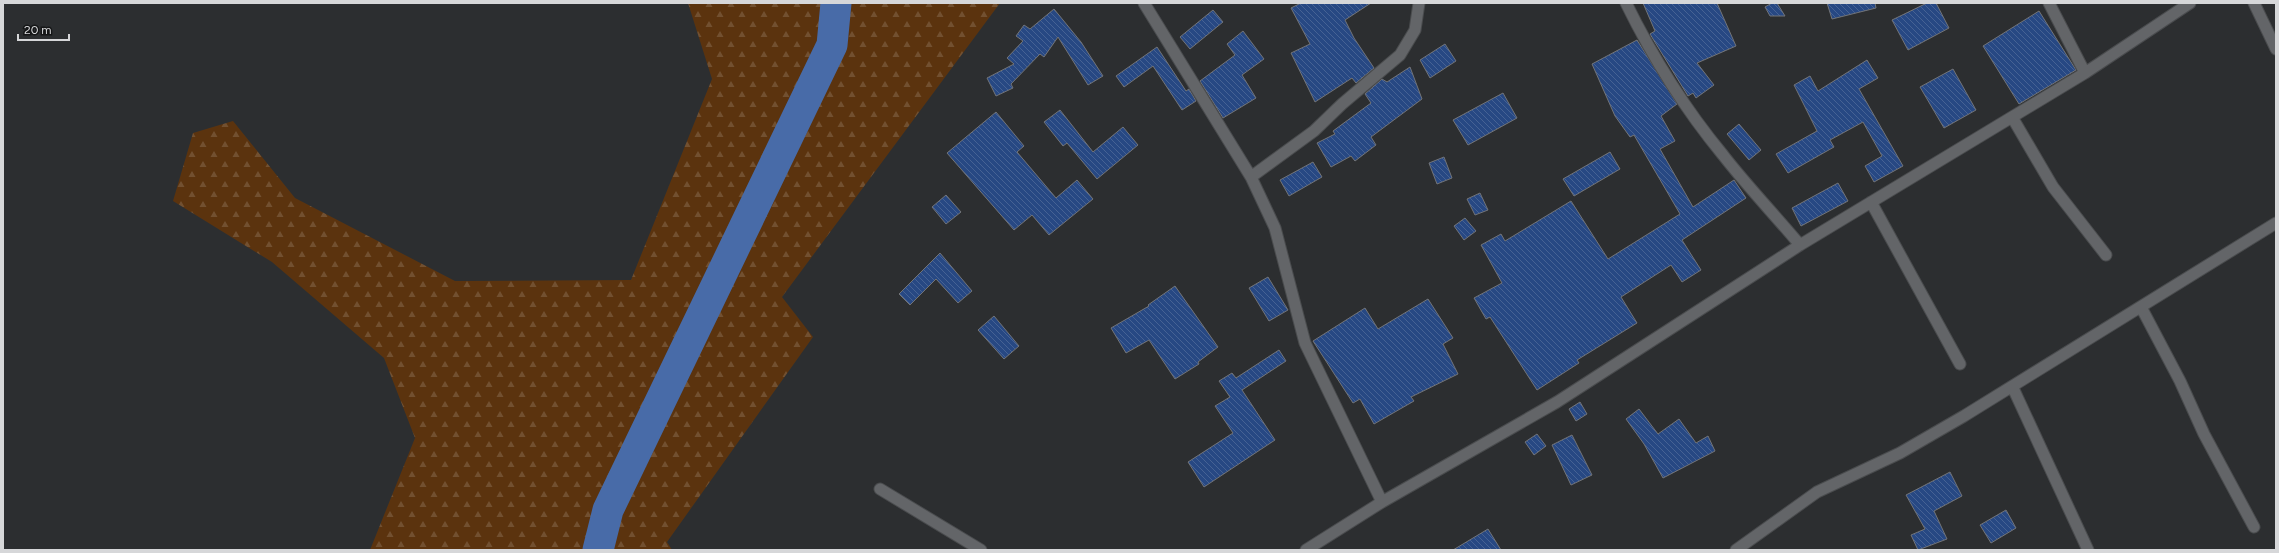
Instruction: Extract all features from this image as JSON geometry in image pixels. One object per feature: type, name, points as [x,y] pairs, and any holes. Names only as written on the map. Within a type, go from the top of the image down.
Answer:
[{"type":"street","points":[[1144,3],[1251,178],[1275,228],[1305,343],[1382,502]]},
{"type":"street","points":[[1251,178],[1314,131],[1342,104],[1400,55],[1415,30],[1419,3]]},
{"type":"street","points":[[1626,3],[1639,30],[1678,93],[1718,148],[1800,245]]},
{"type":"street","points":[[2050,3],[2085,73]]},
{"type":"street","points":[[1306,550],[1382,502],[1557,402],[1800,245],[2085,73],[2190,3]]},
{"type":"street","points":[[2254,3],[2276,49]]},
{"type":"street","points":[[2012,117],[2053,187],[2106,255]]},
{"type":"street","points":[[1871,202],[1960,364]]},
{"type":"street","points":[[1738,549],[1816,492],[1900,453],[2014,388],[2276,223]]},
{"type":"street","points":[[2141,307],[2180,381],[2204,434],[2254,527]]},
{"type":"street","points":[[2014,388],[2088,550]]},
{"type":"street","points":[[880,489],[981,550]]},
{"type":"green space","points":[[688,3],[1000,3],[782,297],[813,337],[667,542],[672,550],[370,550],[415,438],[384,358],[272,262],[173,201],[193,133],[233,121],[295,198],[455,281],[631,280],[712,79]]},
{"type":"building","points":[[1301,3],[1371,3],[1345,20],[1354,38],[1374,68],[1356,83],[1352,78],[1315,102],[1291,53],[1310,44],[1291,8]]},
{"type":"building","points":[[1643,3],[1717,3],[1736,46],[1697,63],[1714,85],[1696,98],[1693,93],[1688,96],[1650,34],[1655,31]]},
{"type":"building","points":[[1772,3],[1777,3],[1785,16],[1770,16],[1765,7]]},
{"type":"building","points":[[1827,3],[1875,3],[1876,8],[1832,19]]},
{"type":"building","points":[[1927,3],[1936,3],[1949,28],[1908,50],[1892,20]]},
{"type":"building","points":[[1054,9],[1081,42],[1103,76],[1088,85],[1058,37],[1044,57],[1040,54],[1011,84],[1013,88],[996,96],[987,78],[1014,64],[1007,58],[1023,41],[1016,36],[1024,25],[1030,29]]},
{"type":"building","points":[[1213,10],[1223,22],[1190,49],[1180,37]]},
{"type":"building","points":[[2039,11],[2076,70],[2019,104],[1983,46]]},
{"type":"building","points":[[1243,31],[1264,59],[1242,75],[1256,98],[1223,118],[1200,81],[1235,55],[1227,44]]},
{"type":"building","points":[[1637,40],[1677,104],[1661,116],[1675,141],[1660,149],[1693,207],[1734,180],[1746,198],[1682,240],[1701,270],[1682,282],[1671,265],[1621,297],[1637,323],[1577,360],[1579,363],[1537,390],[1490,317],[1486,319],[1474,298],[1502,283],[1481,245],[1501,234],[1505,241],[1571,201],[1608,259],[1680,214],[1634,135],[1630,137],[1615,116],[1592,64]]},
{"type":"building","points":[[1445,44],[1456,61],[1430,78],[1420,60]]},
{"type":"building","points":[[1157,47],[1186,91],[1189,89],[1196,101],[1182,110],[1153,66],[1124,87],[1116,76]]},
{"type":"building","points":[[1867,60],[1878,78],[1859,89],[1903,166],[1874,182],[1865,166],[1882,156],[1863,122],[1830,140],[1834,147],[1788,173],[1776,154],[1817,131],[1794,85],[1810,76],[1818,91]]},
{"type":"building","points":[[1410,67],[1422,99],[1371,137],[1376,145],[1355,161],[1351,156],[1331,167],[1317,143],[1335,134],[1333,131],[1371,103],[1365,94],[1382,79],[1387,82]]},
{"type":"building","points":[[1953,69],[1976,110],[1944,128],[1920,87]]},
{"type":"building","points":[[1503,93],[1517,118],[1468,145],[1453,120]]},
{"type":"building","points":[[1060,110],[1093,152],[1123,127],[1138,145],[1097,179],[1067,143],[1063,146],[1044,122]]},
{"type":"building","points":[[996,112],[1024,146],[1017,152],[1056,198],[1077,180],[1093,199],[1049,235],[1032,215],[1014,230],[947,153]]},
{"type":"building","points":[[1739,124],[1761,150],[1749,160],[1727,134]]},
{"type":"building","points":[[1610,152],[1620,169],[1574,196],[1563,179]]},
{"type":"building","points":[[1444,157],[1452,178],[1437,184],[1429,163]]},
{"type":"building","points":[[1313,162],[1322,177],[1289,196],[1280,180]]},
{"type":"building","points":[[1838,183],[1848,201],[1801,226],[1792,208]]},
{"type":"building","points":[[1480,193],[1488,210],[1475,215],[1467,199]]},
{"type":"building","points":[[946,195],[961,212],[946,224],[932,207]]},
{"type":"building","points":[[1465,218],[1476,231],[1464,240],[1454,226]]},
{"type":"building","points":[[940,253],[972,291],[958,303],[936,279],[910,305],[899,294]]},
{"type":"building","points":[[1268,277],[1288,310],[1269,321],[1249,288]]},
{"type":"building","points":[[1175,286],[1218,347],[1198,362],[1199,364],[1175,379],[1149,340],[1126,353],[1111,328],[1149,306],[1148,305]]},
{"type":"building","points":[[1428,299],[1453,338],[1443,344],[1458,374],[1411,397],[1414,401],[1374,424],[1360,399],[1353,403],[1313,341],[1365,308],[1378,329]]},
{"type":"building","points":[[994,316],[1019,346],[1004,359],[978,330]]},
{"type":"building","points":[[1279,350],[1286,361],[1242,390],[1275,440],[1204,487],[1188,462],[1233,433],[1215,406],[1230,397],[1219,381],[1232,373],[1236,378]]},
{"type":"building","points":[[1580,402],[1587,414],[1576,421],[1569,409]]},
{"type":"building","points":[[1639,409],[1658,434],[1679,419],[1696,443],[1708,436],[1715,451],[1663,478],[1644,444],[1626,419]]},
{"type":"building","points":[[1537,434],[1546,446],[1534,455],[1525,442]]},
{"type":"building","points":[[1572,435],[1592,475],[1571,485],[1552,445]]},
{"type":"building","points":[[1950,472],[1962,496],[1934,511],[1947,539],[1918,550],[1911,535],[1925,529],[1906,495]]},
{"type":"building","points":[[2006,510],[2016,528],[1991,543],[1980,525]]},
{"type":"building","points":[[1488,529],[1501,550],[1453,550]]},
{"type":"waterway","points":[[598,550],[608,510],[832,45],[836,3]]}]
